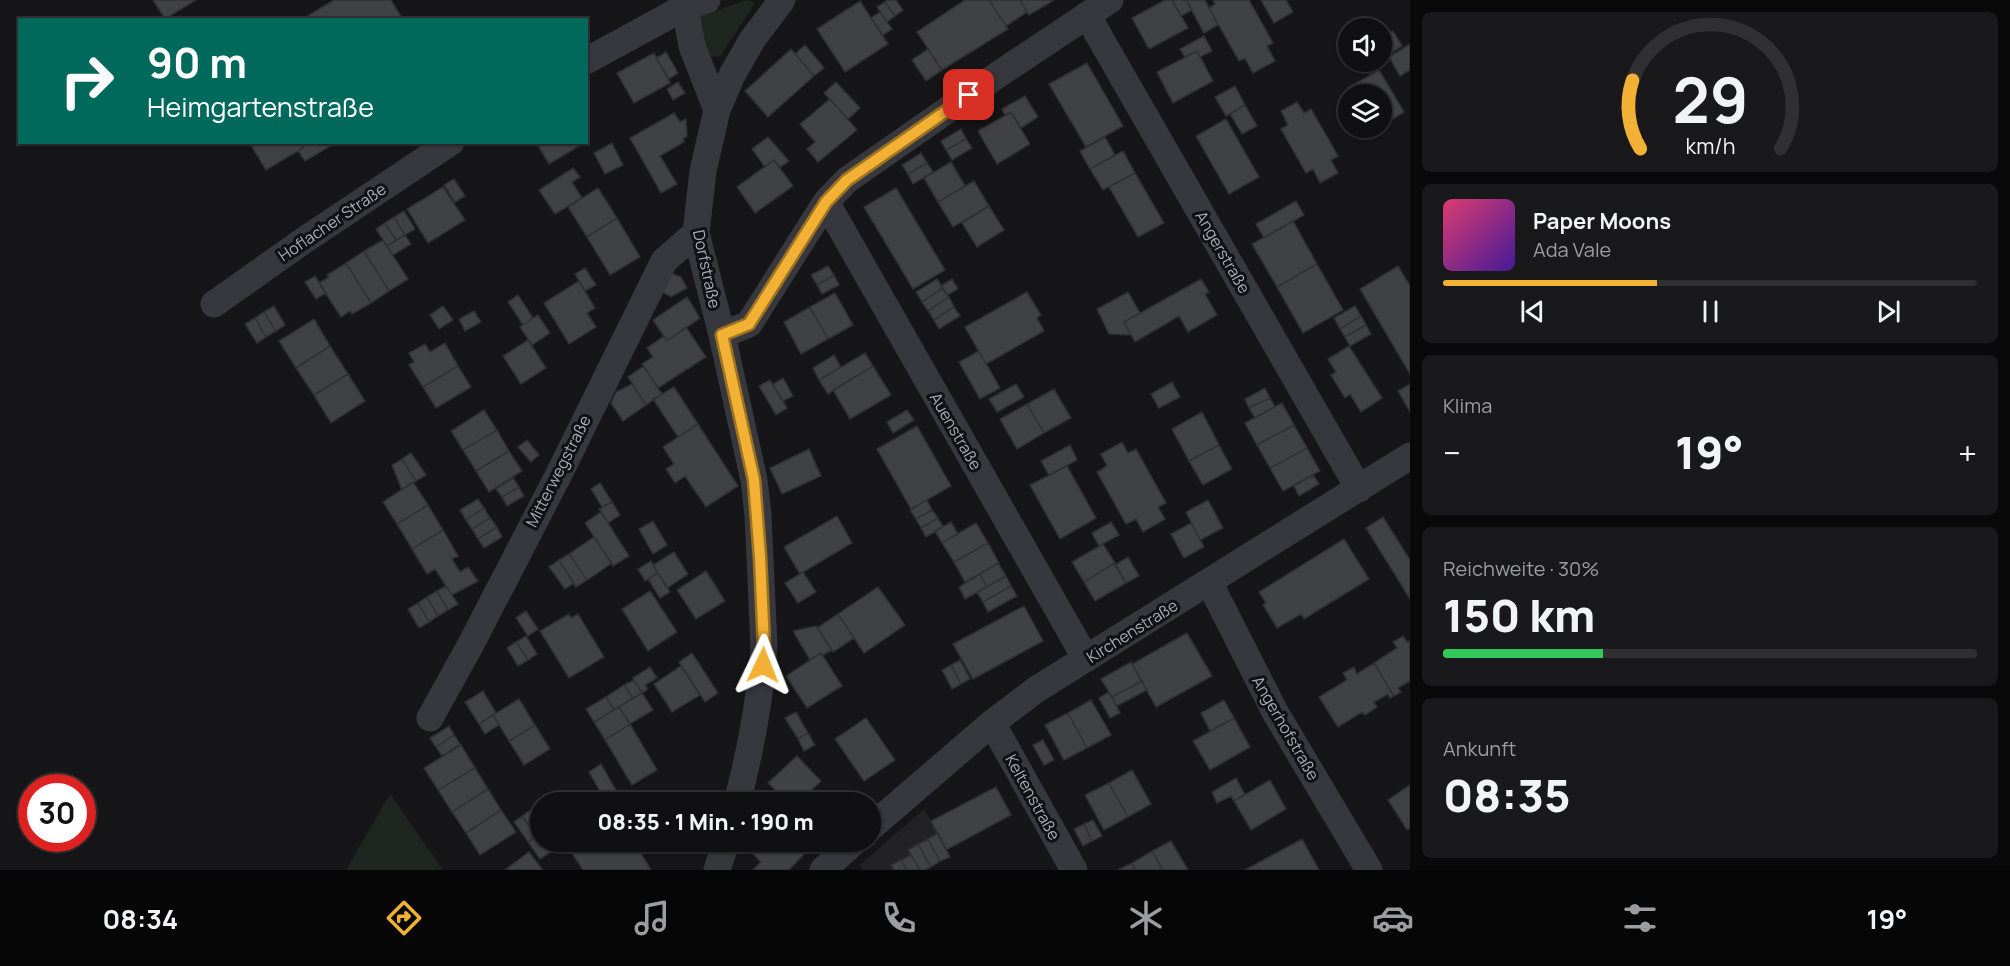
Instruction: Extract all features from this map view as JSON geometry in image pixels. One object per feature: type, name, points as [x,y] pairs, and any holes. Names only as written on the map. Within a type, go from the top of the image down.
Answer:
[{"type":"street","name":"Dorfstraße","points":[[739,792],[757,717],[764,637],[758,515],[754,480],[722,335],[696,233],[703,171],[717,110],[732,75],[747,49],[782,0]]},
{"type":"street","points":[[722,335],[749,324],[826,202],[847,180],[1110,0]]},
{"type":"street","points":[[588,60],[691,2],[692,46],[717,110]]},
{"type":"street","name":"Angerstraße","points":[[1087,15],[1359,489]]},
{"type":"street","name":"Hoflacher Straße","points":[[214,304],[448,144]]},
{"type":"street","name":"Auenstraße","points":[[826,202],[1086,659]]},
{"type":"street","name":"Mitterwegstraße","points":[[430,718],[559,474],[664,261],[696,233]]},
{"type":"street","name":"Kirchenstraße","points":[[881,819],[992,723],[1037,689],[1410,456]]},
{"type":"street","name":"Angerhofstraße","points":[[1209,582],[1275,712],[1369,870]]},
{"type":"street","name":"Keltenstraße","points":[[992,723],[1074,870]]},
{"type":"street","points":[[717,870],[723,852]]},
{"type":"street","points":[[823,870],[843,852]]},
{"type":"shaded area","points":[[747,0],[755,3],[720,57],[708,56],[698,17]]},
{"type":"shaded area","points":[[390,794],[443,870],[346,870]]},
{"type":"shaded area","points":[[924,809],[950,857],[925,870],[863,870],[860,865],[875,852],[881,852],[881,847]]},
{"type":"building","points":[[153,0],[196,0],[167,18],[164,18]]},
{"type":"building","points":[[334,0],[391,0],[402,18],[304,18]]},
{"type":"building","points":[[896,0],[903,10],[895,16],[885,2]]},
{"type":"building","points":[[965,0],[989,0],[1008,29],[942,70],[917,32]]},
{"type":"building","points":[[989,0],[1020,0],[1027,12],[1006,26]]},
{"type":"building","points":[[1020,0],[1054,0],[1029,15]]},
{"type":"building","points":[[1165,0],[1172,0],[1188,28],[1149,49],[1132,18]]},
{"type":"building","points":[[1172,0],[1186,0],[1192,10],[1181,16]]},
{"type":"building","points":[[1186,0],[1205,0],[1218,25],[1204,33]]},
{"type":"building","points":[[1213,0],[1249,0],[1273,43],[1267,46],[1275,61],[1253,73],[1245,58],[1239,61],[1209,8],[1215,4]]},
{"type":"building","points":[[1261,0],[1286,0],[1293,12],[1274,23]]},
{"type":"building","points":[[860,1],[888,44],[845,72],[817,29]]},
{"type":"building","points":[[885,2],[895,16],[887,22],[877,7]]},
{"type":"building","points":[[880,12],[892,29],[883,35],[871,18]]},
{"type":"building","points":[[1392,32],[1402,46],[1392,52]]},
{"type":"building","points":[[1204,36],[1212,51],[1200,57],[1197,51],[1185,57],[1180,49]]},
{"type":"building","points":[[1410,44],[1410,70],[1400,76],[1392,62],[1392,55]]},
{"type":"building","points":[[805,45],[824,68],[814,76],[795,54]]},
{"type":"building","points":[[791,49],[814,76],[768,117],[745,91]]},
{"type":"building","points":[[928,49],[942,70],[926,81],[912,60]]},
{"type":"building","points":[[1197,51],[1213,81],[1173,103],[1157,72]]},
{"type":"building","points":[[666,52],[678,73],[669,79],[656,58]]},
{"type":"building","points":[[654,53],[670,83],[634,103],[617,73]]},
{"type":"building","points":[[1087,63],[1123,126],[1086,147],[1049,84]]},
{"type":"building","points":[[1376,72],[1380,72],[1387,84],[1355,84]]},
{"type":"building","points":[[678,82],[685,93],[673,100],[667,89]]},
{"type":"building","points":[[836,82],[860,108],[848,119],[824,93]]},
{"type":"building","points":[[1235,86],[1245,105],[1226,116],[1215,97]]},
{"type":"building","points":[[1392,92],[1404,112],[1392,120]]},
{"type":"building","points":[[1025,96],[1038,117],[1021,128],[1011,112],[1005,115],[1002,109]]},
{"type":"building","points":[[830,99],[857,130],[818,162],[807,149],[815,142],[800,124]]},
{"type":"building","points":[[1297,102],[1304,113],[1311,109],[1338,156],[1331,160],[1338,173],[1320,183],[1313,169],[1306,173],[1281,129],[1288,125],[1281,111]]},
{"type":"building","points":[[1245,105],[1257,126],[1242,134],[1230,114]]},
{"type":"building","points":[[1011,112],[1030,144],[997,164],[978,131]]},
{"type":"building","points":[[674,113],[680,122],[686,119],[687,136],[683,139],[684,142],[660,156],[677,184],[661,193],[630,138]]},
{"type":"building","points":[[1226,119],[1259,177],[1229,194],[1196,136]]},
{"type":"building","points":[[961,129],[966,139],[946,150],[941,141]]},
{"type":"building","points":[[768,137],[789,161],[779,168],[774,160],[765,167],[752,149]]},
{"type":"building","points":[[1105,137],[1115,155],[1090,169],[1080,151]]},
{"type":"building","points":[[966,139],[972,148],[952,160],[946,150]]},
{"type":"building","points":[[612,143],[623,165],[605,174],[594,153]]},
{"type":"building","points":[[250,144],[301,144],[303,148],[266,170]]},
{"type":"building","points":[[301,144],[334,144],[305,161],[298,151],[303,148]]},
{"type":"building","points":[[537,144],[578,144],[579,146],[549,164]]},
{"type":"building","points":[[1123,151],[1135,173],[1103,190],[1090,169]]},
{"type":"building","points":[[921,153],[927,163],[908,174],[902,165]]},
{"type":"building","points":[[774,160],[793,186],[755,213],[737,187]]},
{"type":"building","points":[[951,162],[965,186],[938,202],[924,178]]},
{"type":"building","points":[[927,163],[933,172],[913,184],[908,174]]},
{"type":"building","points":[[573,168],[580,177],[572,182],[582,198],[555,214],[539,190]]},
{"type":"building","points":[[1135,173],[1164,223],[1138,237],[1109,187]]},
{"type":"building","points":[[454,179],[465,196],[455,202],[444,185]]},
{"type":"building","points":[[974,181],[989,206],[953,227],[938,202]]},
{"type":"building","points":[[443,187],[465,220],[428,243],[407,209]]},
{"type":"building","points":[[598,188],[617,218],[587,237],[568,207]]},
{"type":"building","points":[[896,188],[945,270],[913,289],[864,207]]},
{"type":"building","points":[[1296,201],[1304,215],[1264,238],[1256,224]]},
{"type":"building","points":[[989,206],[1004,230],[977,247],[962,223]]},
{"type":"building","points":[[404,211],[415,229],[405,235],[394,217]]},
{"type":"building","points":[[394,217],[405,235],[396,240],[385,223]]},
{"type":"building","points":[[617,218],[640,257],[610,275],[587,237]]},
{"type":"building","points":[[1293,221],[1317,264],[1277,287],[1252,244]]},
{"type":"building","points":[[385,223],[396,240],[387,246],[376,229]]},
{"type":"building","points":[[405,235],[411,244],[393,255],[387,246]]},
{"type":"building","points":[[383,240],[408,279],[389,291],[364,251]]},
{"type":"building","points":[[364,251],[389,291],[371,303],[346,263]]},
{"type":"building","points":[[346,263],[371,303],[352,314],[350,311],[341,317],[319,283]]},
{"type":"building","points":[[1317,264],[1343,310],[1303,333],[1277,287]]},
{"type":"building","points":[[828,266],[834,275],[817,285],[811,275]]},
{"type":"building","points":[[1398,266],[1410,286],[1410,374],[1360,289]]},
{"type":"building","points":[[585,268],[596,285],[585,291],[575,274]]},
{"type":"building","points":[[670,273],[681,277],[687,288],[671,297],[662,292]]},
{"type":"building","points":[[834,275],[839,285],[822,294],[817,285]]},
{"type":"building","points":[[315,276],[326,293],[316,299],[305,282]]},
{"type":"building","points":[[937,279],[943,288],[922,302],[916,292]]},
{"type":"building","points":[[952,279],[958,289],[947,295],[941,286]]},
{"type":"building","points":[[1201,279],[1209,292],[1205,294],[1217,315],[1188,332],[1179,316],[1135,342],[1124,322]]},
{"type":"building","points":[[579,281],[595,308],[587,313],[596,327],[569,344],[544,303]]},
{"type":"building","points":[[943,288],[949,297],[928,311],[922,302]]},
{"type":"building","points":[[1027,292],[1041,315],[1037,318],[1044,331],[986,364],[965,327]]},
{"type":"building","points":[[1128,292],[1140,313],[1124,322],[1131,335],[1109,334],[1097,309]]},
{"type":"building","points":[[835,293],[853,325],[828,339],[810,307]]},
{"type":"building","points":[[518,295],[533,318],[523,325],[508,302]]},
{"type":"building","points":[[687,297],[700,318],[667,341],[653,320]]},
{"type":"building","points":[[949,297],[954,307],[934,320],[928,311]]},
{"type":"building","points":[[274,306],[285,325],[276,331],[264,312]]},
{"type":"building","points":[[443,306],[453,320],[439,329],[430,315]]},
{"type":"building","points":[[1355,306],[1361,316],[1340,329],[1334,318]]},
{"type":"building","points":[[810,307],[828,339],[801,354],[784,322]]},
{"type":"building","points":[[954,307],[960,316],[939,329],[934,320]]},
{"type":"building","points":[[474,311],[481,322],[465,331],[459,319]]},
{"type":"building","points":[[264,312],[276,331],[266,337],[255,318]]},
{"type":"building","points":[[538,315],[550,333],[532,345],[520,327]]},
{"type":"building","points":[[1361,316],[1366,325],[1345,337],[1340,329]]},
{"type":"building","points":[[255,318],[266,337],[257,343],[245,324]]},
{"type":"building","points":[[314,319],[330,346],[296,368],[279,341]]},
{"type":"building","points":[[1366,325],[1371,334],[1350,346],[1345,337]]},
{"type":"building","points":[[686,327],[706,357],[658,388],[642,364],[653,357],[647,348],[664,336],[667,341]]},
{"type":"building","points":[[528,340],[546,368],[521,384],[503,356]]},
{"type":"building","points":[[445,343],[458,366],[423,387],[409,365],[414,362],[409,353],[425,344],[430,352]]},
{"type":"building","points":[[330,346],[348,374],[314,395],[296,368]]},
{"type":"building","points":[[1349,346],[1382,398],[1361,412],[1350,394],[1345,398],[1331,375],[1336,372],[1328,359]]},
{"type":"building","points":[[979,351],[1000,388],[980,399],[959,362]]},
{"type":"building","points":[[865,353],[873,366],[828,394],[819,380]]},
{"type":"building","points":[[834,355],[841,367],[819,380],[813,368]]},
{"type":"building","points":[[458,366],[471,387],[436,408],[423,387]]},
{"type":"building","points":[[644,366],[662,394],[646,405],[628,377]]},
{"type":"building","points":[[873,366],[891,395],[850,419],[833,390]]},
{"type":"building","points":[[348,374],[365,401],[331,423],[314,395]]},
{"type":"building","points":[[783,378],[793,396],[783,401],[773,384]]},
{"type":"building","points":[[770,380],[787,408],[776,415],[759,386]]},
{"type":"building","points":[[1172,382],[1180,397],[1159,408],[1151,394]]},
{"type":"building","points":[[632,384],[646,405],[623,421],[611,403],[616,392]]},
{"type":"building","points":[[1016,384],[1024,397],[997,412],[989,399]]},
{"type":"building","points":[[1410,384],[1410,412],[1398,391]]},
{"type":"building","points":[[674,387],[698,424],[678,437],[653,399]]},
{"type":"building","points":[[1265,388],[1270,398],[1249,408],[1245,399]]},
{"type":"building","points":[[1054,389],[1071,418],[1044,433],[1027,404]]},
{"type":"building","points":[[1270,398],[1275,407],[1255,418],[1249,408]]},
{"type":"building","points":[[1282,403],[1294,425],[1257,445],[1245,423]]},
{"type":"building","points":[[1027,404],[1044,433],[1017,449],[1000,419]]},
{"type":"building","points":[[484,410],[497,430],[463,450],[451,431]]},
{"type":"building","points":[[907,410],[914,420],[893,433],[887,422]]},
{"type":"building","points":[[1202,412],[1219,445],[1189,461],[1172,429]]},
{"type":"building","points":[[698,424],[738,486],[706,507],[685,476],[675,483],[666,469],[674,464],[663,447]]},
{"type":"building","points":[[1294,425],[1307,448],[1270,468],[1257,445]]},
{"type":"building","points":[[917,426],[951,486],[911,509],[877,449]]},
{"type":"building","points":[[497,430],[509,451],[476,471],[463,450]]},
{"type":"building","points":[[527,440],[539,455],[531,462],[518,447]]},
{"type":"building","points":[[1122,442],[1128,453],[1136,449],[1166,503],[1158,507],[1165,519],[1143,532],[1136,519],[1126,524],[1097,472],[1107,466],[1101,454]]},
{"type":"building","points":[[1070,445],[1077,460],[1049,475],[1041,461]]},
{"type":"building","points":[[1219,445],[1232,469],[1203,485],[1189,461]]},
{"type":"building","points":[[1307,448],[1320,471],[1283,491],[1270,468]]},
{"type":"building","points":[[809,449],[821,476],[782,494],[770,468]]},
{"type":"building","points":[[509,451],[522,471],[489,492],[476,471]]},
{"type":"building","points":[[411,453],[426,475],[416,481],[402,459]]},
{"type":"building","points":[[402,459],[416,481],[402,490],[392,465]]},
{"type":"building","points":[[1067,466],[1096,518],[1060,539],[1030,485]]},
{"type":"building","points":[[1313,475],[1319,484],[1299,496],[1294,486]]},
{"type":"building","points":[[513,478],[519,487],[502,497],[496,489]]},
{"type":"building","points":[[413,482],[428,505],[397,524],[383,502]]},
{"type":"building","points":[[600,483],[612,502],[602,507],[591,489]]},
{"type":"building","points":[[519,487],[524,496],[507,506],[502,497]]},
{"type":"building","points":[[478,499],[484,508],[466,520],[460,510]]},
{"type":"building","points":[[927,500],[932,510],[916,519],[910,510]]},
{"type":"building","points":[[1208,500],[1223,528],[1200,540],[1186,512]]},
{"type":"building","points":[[612,502],[620,515],[608,523],[599,509]]},
{"type":"building","points":[[428,505],[443,530],[412,549],[397,524]]},
{"type":"building","points":[[484,508],[490,518],[472,529],[466,520]]},
{"type":"building","points":[[932,510],[938,518],[921,528],[916,519]]},
{"type":"building","points":[[601,512],[629,556],[613,566],[585,523]]},
{"type":"building","points":[[837,516],[852,543],[800,574],[784,547]]},
{"type":"building","points":[[1383,517],[1410,560],[1410,599],[1366,528]]},
{"type":"building","points":[[490,518],[497,527],[478,539],[472,529]]},
{"type":"building","points":[[938,518],[943,527],[926,537],[921,528]]},
{"type":"building","points":[[653,521],[667,545],[653,554],[639,529]]},
{"type":"building","points":[[951,522],[958,534],[942,543],[935,531]]},
{"type":"building","points":[[1111,522],[1119,535],[1099,546],[1092,533]]},
{"type":"building","points":[[976,523],[988,543],[954,562],[942,543]]},
{"type":"building","points":[[1191,523],[1204,547],[1184,558],[1171,534]]},
{"type":"building","points":[[497,527],[502,537],[484,548],[478,539]]},
{"type":"building","points":[[443,530],[458,556],[452,559],[460,572],[468,567],[478,581],[452,595],[435,569],[427,574],[412,549]]},
{"type":"building","points":[[594,537],[612,563],[587,580],[569,554]]},
{"type":"building","points":[[1344,539],[1369,579],[1304,619],[1301,614],[1277,628],[1263,605],[1266,603],[1259,592]]},
{"type":"building","points":[[988,543],[999,563],[965,582],[954,562]]},
{"type":"building","points":[[1103,544],[1115,563],[1084,582],[1072,562]]},
{"type":"building","points":[[674,552],[688,574],[667,588],[653,565]]},
{"type":"building","points":[[569,554],[587,580],[576,587],[559,560]]},
{"type":"building","points":[[1128,557],[1139,576],[1126,583],[1115,565]]},
{"type":"building","points":[[559,560],[574,583],[565,589],[549,567]]},
{"type":"building","points":[[651,561],[658,573],[645,581],[638,569]]},
{"type":"building","points":[[998,563],[1006,576],[987,587],[980,574]]},
{"type":"building","points":[[1115,563],[1126,583],[1095,601],[1084,582]]},
{"type":"building","points":[[706,571],[725,601],[696,619],[677,590]]},
{"type":"building","points":[[803,572],[816,592],[798,603],[785,583]]},
{"type":"building","points":[[658,573],[670,592],[660,598],[648,579]]},
{"type":"building","points":[[980,574],[987,587],[965,599],[959,587]]},
{"type":"building","points":[[1006,576],[1011,586],[983,602],[977,592]]},
{"type":"building","points":[[446,586],[458,604],[448,610],[437,591]]},
{"type":"building","points":[[1011,586],[1017,596],[988,612],[983,602]]},
{"type":"building","points":[[878,587],[905,625],[864,653],[838,614]]},
{"type":"building","points":[[437,591],[448,610],[438,616],[427,597]]},
{"type":"building","points":[[650,591],[677,632],[648,651],[622,609]]},
{"type":"building","points":[[427,597],[438,616],[429,622],[418,603]]},
{"type":"building","points":[[418,603],[429,622],[419,628],[408,609]]},
{"type":"building","points":[[1024,606],[1043,641],[973,679],[953,644]]},
{"type":"building","points":[[526,611],[538,629],[528,636],[516,618]]},
{"type":"building","points":[[569,614],[571,618],[578,614],[604,657],[569,678],[540,631]]},
{"type":"building","points":[[838,614],[854,638],[833,652],[817,628]]},
{"type":"building","points":[[816,626],[832,650],[823,655],[821,653],[810,660],[793,631]]},
{"type":"building","points":[[1187,633],[1212,676],[1156,707],[1132,664]]},
{"type":"building","points":[[526,636],[537,654],[528,660],[516,642]]},
{"type":"building","points":[[1403,636],[1407,642],[1410,641],[1410,681],[1398,688],[1401,692],[1394,696],[1374,663],[1397,648],[1393,642]]},
{"type":"building","points":[[516,642],[528,660],[518,666],[507,648]]},
{"type":"building","points":[[692,653],[718,693],[705,702],[679,662]]},
{"type":"building","points":[[821,653],[842,686],[807,708],[786,676]]},
{"type":"building","points":[[960,660],[970,679],[961,684],[951,665]]},
{"type":"building","points":[[1131,662],[1142,681],[1112,697],[1101,679]]},
{"type":"building","points":[[1374,663],[1394,696],[1390,698],[1388,694],[1374,702],[1377,707],[1365,715],[1362,712],[1338,727],[1319,697],[1347,680],[1343,673],[1354,667],[1357,674]]},
{"type":"building","points":[[951,665],[961,684],[952,689],[942,670]]},
{"type":"building","points":[[681,666],[700,695],[672,712],[654,684]]},
{"type":"building","points":[[650,667],[657,678],[645,685],[648,689],[642,693],[633,678]]},
{"type":"building","points":[[634,680],[642,693],[633,698],[624,685]]},
{"type":"building","points":[[1142,681],[1147,690],[1117,706],[1112,697]]},
{"type":"building","points":[[624,685],[633,698],[614,710],[606,697]]},
{"type":"building","points":[[483,691],[496,713],[479,724],[465,702]]},
{"type":"building","points":[[1109,692],[1120,713],[1110,718],[1099,698]]},
{"type":"building","points":[[642,693],[653,710],[630,724],[619,707]]},
{"type":"building","points":[[606,697],[614,710],[594,722],[586,709]]},
{"type":"building","points":[[519,699],[535,725],[509,741],[493,715]]},
{"type":"building","points":[[1091,700],[1111,735],[1087,748],[1068,713]]},
{"type":"building","points":[[1224,700],[1234,718],[1210,731],[1201,713]]},
{"type":"building","points":[[619,707],[630,724],[605,740],[594,722]]},
{"type":"building","points":[[796,712],[808,733],[798,739],[785,718]]},
{"type":"building","points":[[1068,713],[1087,748],[1064,760],[1045,725]]},
{"type":"building","points":[[493,715],[499,725],[485,734],[479,724]]},
{"type":"building","points":[[866,718],[895,760],[864,781],[835,739]]},
{"type":"building","points":[[1234,718],[1250,747],[1210,770],[1193,741]]},
{"type":"building","points":[[630,724],[657,770],[632,785],[605,740]]},
{"type":"building","points":[[535,725],[550,749],[524,765],[509,741]]},
{"type":"building","points":[[449,726],[454,735],[436,747],[430,738]]},
{"type":"building","points":[[808,733],[815,745],[804,751],[798,739]]},
{"type":"building","points":[[454,735],[460,744],[442,756],[436,747]]},
{"type":"building","points":[[1043,740],[1054,760],[1044,765],[1033,745]]},
{"type":"building","points":[[461,745],[475,768],[438,790],[424,768]]},
{"type":"building","points":[[797,756],[821,781],[809,792],[777,792],[768,783]]},
{"type":"building","points":[[601,764],[617,792],[600,792],[589,772]]},
{"type":"building","points":[[475,768],[488,789],[452,812],[438,790]]},
{"type":"building","points":[[1132,770],[1151,804],[1128,817],[1109,783]]},
{"type":"building","points":[[1236,778],[1245,795],[1234,801],[1231,796],[1217,803],[1212,792]]},
{"type":"building","points":[[1270,780],[1286,809],[1251,830],[1234,801]]},
{"type":"building","points":[[1109,783],[1128,817],[1104,830],[1085,795]]},
{"type":"building","points":[[1410,785],[1410,828],[1407,830],[1388,800]]},
{"type":"building","points":[[996,787],[1011,815],[946,850],[931,821]]},
{"type":"building","points":[[488,789],[501,810],[466,833],[452,812]]},
{"type":"building","points":[[501,810],[516,832],[480,855],[466,833]]},
{"type":"building","points":[[530,811],[530,827],[522,816]]},
{"type":"building","points":[[522,816],[530,827],[530,840],[528,842],[514,822]]},
{"type":"building","points":[[1093,820],[1102,836],[1092,841],[1084,824]]},
{"type":"building","points":[[1084,824],[1092,841],[1083,846],[1074,829]]},
{"type":"building","points":[[938,833],[950,857],[940,861],[928,839]]},
{"type":"building","points":[[928,839],[940,861],[931,867],[918,844]]},
{"type":"building","points":[[1302,839],[1319,870],[1245,870]]},
{"type":"building","points":[[1171,841],[1188,870],[1163,870],[1152,851]]},
{"type":"building","points":[[918,844],[931,867],[925,870],[920,870],[908,850]]},
{"type":"building","points":[[1152,851],[1163,870],[1136,870],[1132,863]]},
{"type":"building","points":[[529,852],[543,870],[505,870]]},
{"type":"building","points":[[535,852],[551,852],[540,859]]},
{"type":"building","points":[[571,852],[640,852],[651,870],[583,870]]},
{"type":"building","points":[[751,852],[802,852],[804,854],[789,870],[753,870],[761,862]]},
{"type":"building","points":[[911,855],[920,870],[907,870],[901,860]]},
{"type":"building","points":[[901,860],[907,870],[894,870],[891,865]]},
{"type":"building","points":[[1132,863],[1136,870],[1118,870]]},
{"type":"route","points":[[763,665],[758,515],[754,480],[722,335],[749,324],[826,202],[847,180],[969,95]]}]
